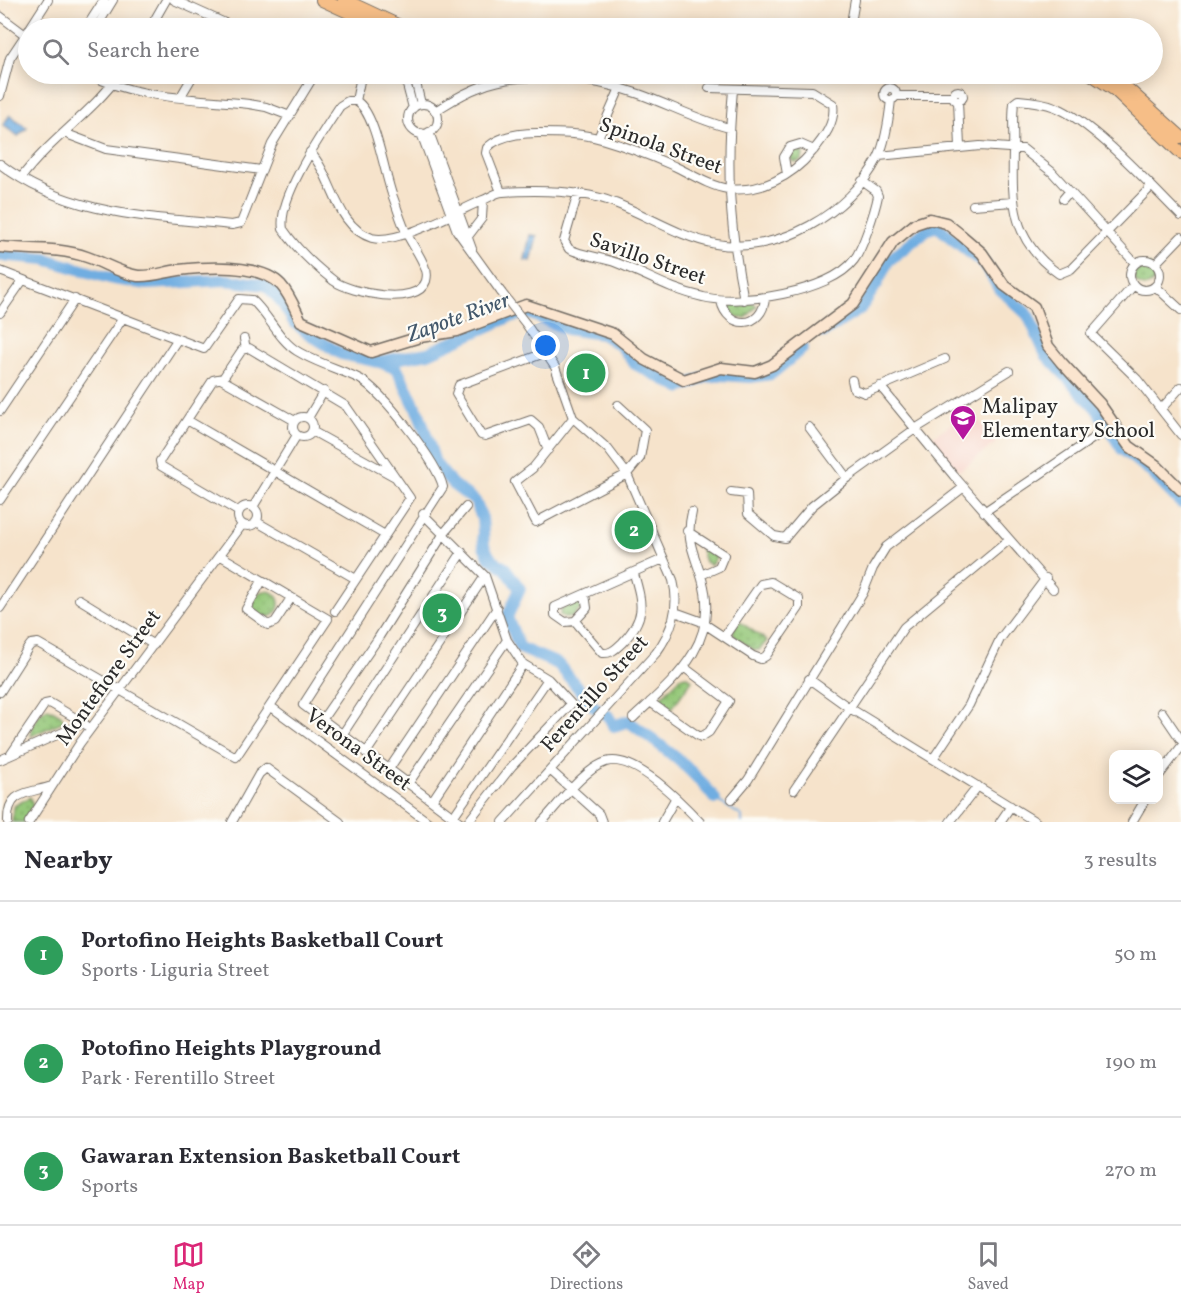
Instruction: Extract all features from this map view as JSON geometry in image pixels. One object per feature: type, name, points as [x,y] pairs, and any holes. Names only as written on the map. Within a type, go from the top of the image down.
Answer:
[{"type":"main road","points":[[322,0],[361,18]]},
{"type":"main road","points":[[344,0],[382,18]]},
{"type":"main road","points":[[1106,84],[1181,153]]},
{"type":"main road","points":[[1122,84],[1181,136]]},
{"type":"street","points":[[37,18],[48,0]]},
{"type":"street","points":[[93,18],[104,0]]},
{"type":"street","points":[[102,18],[113,0]]},
{"type":"street","points":[[156,18],[166,0]]},
{"type":"street","points":[[174,0],[207,18]]},
{"type":"street","points":[[851,18],[855,0]]},
{"type":"street","points":[[0,16],[18,27]]},
{"type":"street","points":[[0,96],[8,64],[18,48]]},
{"type":"street","points":[[181,96],[188,84]]},
{"type":"street","points":[[0,164],[21,178],[77,204],[95,209],[231,225],[241,223],[272,144],[309,84]]},
{"type":"street","points":[[356,101],[359,84]]},
{"type":"street","points":[[414,84],[417,106],[408,121],[412,129],[425,133]]},
{"type":"street","points":[[435,111],[460,95],[491,84]]},
{"type":"street","points":[[597,84],[620,88],[701,120],[729,128]]},
{"type":"street","points":[[21,178],[41,152],[64,133],[112,85],[134,92],[266,106],[290,116]]},
{"type":"street","points":[[598,138],[620,88]]},
{"type":"street","points":[[709,88],[812,91],[833,104],[833,119],[814,150],[787,174],[765,185],[728,189]]},
{"type":"street","points":[[733,90],[729,128],[728,189],[732,245],[744,300]]},
{"type":"street","points":[[310,152],[328,177],[340,211],[355,226],[375,238],[389,238],[406,233],[501,192],[578,193],[613,202],[683,235],[718,244],[732,245],[763,242],[801,229],[835,210],[862,181],[879,156],[894,98],[955,99],[960,147]]},
{"type":"street","points":[[1151,187],[1067,272],[1059,274],[1030,244],[1017,220],[1012,202],[1013,107],[1018,100],[1057,107],[1082,122],[1151,187],[1181,216]]},
{"type":"street","points":[[348,101],[356,101],[368,111],[388,183],[406,233],[426,269],[427,279],[423,287],[414,294],[404,296],[359,292],[347,288],[334,280],[283,229],[282,215],[310,152],[340,106],[348,101]]},
{"type":"street","points":[[417,106],[429,106],[435,111],[437,123],[425,133]]},
{"type":"street","points":[[64,133],[106,149],[261,170]]},
{"type":"street","points":[[425,133],[454,212],[461,239],[472,250],[547,352],[555,367],[573,418],[533,468],[515,482],[536,522],[627,474],[640,458],[645,430],[618,405]]},
{"type":"street","name":"Spinola Street","points":[[501,192],[486,153],[487,148],[497,140],[524,133],[566,134],[598,138],[728,189]]},
{"type":"street","points":[[787,174],[784,157],[790,147],[800,144],[814,150]]},
{"type":"street","points":[[879,156],[960,147],[1013,147],[1032,154],[1043,163],[1135,263]]},
{"type":"street","name":"Savillo Street","points":[[578,193],[565,235],[566,246],[569,249],[618,263],[666,287],[721,301],[765,298],[811,286],[853,261],[878,196],[876,191],[862,181]]},
{"type":"street","points":[[1063,199],[1069,192]]},
{"type":"street","points":[[469,235],[482,218],[483,200]]},
{"type":"street","points":[[973,205],[1012,202]]},
{"type":"street","points":[[454,212],[469,235],[472,250]]},
{"type":"street","points":[[0,247],[64,251],[87,257],[123,274],[147,277],[211,267],[234,268],[265,275],[279,284],[289,297],[301,321],[371,352],[420,337],[457,331],[526,305],[613,334],[644,359],[684,380],[721,368],[755,372],[772,365],[852,304],[893,242],[915,224],[930,219],[946,223],[961,235],[982,254],[1005,285],[1034,307],[1048,346],[1100,404],[1129,446],[1156,465],[1181,490]]},
{"type":"street","points":[[1155,264],[1181,237]]},
{"type":"street","points":[[1146,260],[1155,264],[1160,275],[1155,286],[1144,291],[1133,286],[1129,274],[1135,263],[1146,260]]},
{"type":"street","points":[[0,271],[204,350],[239,299],[252,300],[296,351],[372,387],[417,440],[443,487],[423,514],[303,705],[366,753],[457,820],[548,679]]},
{"type":"street","points":[[0,313],[23,280]]},
{"type":"street","points":[[1133,286],[1091,334],[1132,374],[1181,435]]},
{"type":"street","points":[[1155,286],[1181,310]]},
{"type":"street","points":[[721,301],[726,315],[744,323],[751,322],[761,313],[765,298]]},
{"type":"street","points":[[0,411],[75,299]]},
{"type":"street","points":[[0,500],[123,318]]},
{"type":"street","points":[[244,339],[246,349]]},
{"type":"street","points":[[0,608],[177,340]]},
{"type":"street","points":[[221,379],[243,350],[249,348],[324,391],[346,406],[385,468],[397,479],[410,498],[335,610]]},
{"type":"street","points":[[547,352],[459,386],[456,394],[478,433],[485,436],[531,420],[539,427],[548,450]]},
{"type":"street","points":[[852,380],[854,389],[861,393],[945,359]]},
{"type":"street","points":[[731,492],[747,494],[748,514],[774,536],[785,538],[812,506],[847,478],[915,429],[1009,371]]},
{"type":"street","points":[[238,512],[161,466],[160,461],[213,380],[221,379],[294,421]]},
{"type":"street","points":[[880,386],[984,512],[1046,578],[1053,589]]},
{"type":"street","points":[[1161,408],[1181,387]]},
{"type":"street","points":[[308,418],[324,391]]},
{"type":"street","points":[[302,416],[308,418],[313,423],[312,431],[306,436],[297,435],[293,429],[294,421],[302,416]]},
{"type":"street","name":"Ferentillo Street","points":[[503,822],[665,640],[675,612],[675,590],[627,474],[617,459],[573,418]]},
{"type":"street","points":[[187,420],[386,535]]},
{"type":"street","points":[[809,427],[847,478]]},
{"type":"street","points":[[312,431],[385,468]]},
{"type":"street","points":[[254,507],[297,435]]},
{"type":"street","points":[[984,512],[1095,437]]},
{"type":"street","points":[[732,799],[748,780],[863,593],[873,568],[886,547],[964,487]]},
{"type":"street","points":[[254,507],[243,507],[238,512],[238,519],[242,525],[248,527],[257,522]]},
{"type":"street","points":[[254,507],[258,516],[257,522]]},
{"type":"street","points":[[322,720],[444,533],[466,507]]},
{"type":"street","points":[[633,718],[685,668],[695,652],[704,623],[706,606],[701,575],[687,531],[692,512]]},
{"type":"street","points":[[423,514],[485,576],[507,640],[523,664],[548,679],[571,704],[512,766],[468,822]]},
{"type":"street","points":[[257,522],[356,579]]},
{"type":"street","name":"Montefiore Street","points":[[28,822],[88,726],[120,690],[242,525]]},
{"type":"street","points":[[687,531],[724,555],[719,567],[701,575]]},
{"type":"street","points":[[794,790],[904,627],[1009,540]]},
{"type":"street","points":[[342,735],[462,552]]},
{"type":"street","points":[[0,692],[31,644],[38,643],[236,757],[328,619],[220,556]]},
{"type":"street","points":[[634,574],[641,605],[639,620],[632,632],[614,650],[606,654],[597,649],[575,621],[559,619],[554,611],[558,605],[634,574],[663,559]]},
{"type":"street","points":[[366,753],[485,576]]},
{"type":"street","points":[[933,759],[969,705],[1000,639],[1046,578]]},
{"type":"street","points":[[262,581],[246,609],[268,625],[275,622],[291,598]]},
{"type":"street","points":[[675,612],[704,623],[724,637],[761,659],[766,656],[799,608],[799,599],[771,582],[761,584],[724,637]]},
{"type":"street","points":[[575,621],[587,608],[585,594]]},
{"type":"street","points":[[79,599],[154,645]]},
{"type":"street","points":[[389,769],[497,608]]},
{"type":"street","points":[[408,784],[507,640]]},
{"type":"street","points":[[432,801],[523,664]]},
{"type":"street","points":[[650,702],[697,735],[701,737],[709,732],[729,701],[685,668]]},
{"type":"street","points":[[809,679],[848,707],[1036,822]]},
{"type":"street","points":[[11,754],[45,704],[50,703],[88,726]]},
{"type":"street","name":"Verona Street","points":[[270,706],[428,822]]},
{"type":"street","points":[[1162,712],[1181,740]]},
{"type":"street","points":[[0,760],[88,726]]},
{"type":"street","points":[[1163,770],[1181,747]]},
{"type":"street","points":[[542,822],[596,767],[605,762],[623,761],[646,774],[700,822]]},
{"type":"street","points":[[232,822],[259,774],[266,768],[330,819],[340,822]]},
{"type":"street","points":[[550,770],[599,814],[602,822]]},
{"type":"street","points":[[8,822],[8,807],[18,796],[52,786]]},
{"type":"street","points":[[950,822],[978,786]]},
{"type":"street","points":[[662,822],[675,799]]},
{"type":"street","points":[[1132,822],[1143,804]]},
{"type":"street","points":[[1000,822],[1011,806]]},
{"type":"shaded area","name":"Malipay Elementary School","points":[[972,410],[996,443],[959,471],[929,439]]},
{"type":"green space","points":[[793,148],[799,148],[803,155],[799,162],[793,162],[789,158],[789,152]]},
{"type":"green space","points":[[1145,264],[1153,267],[1156,275],[1153,283],[1145,286],[1137,283],[1134,275],[1137,267]]},
{"type":"green space","points":[[751,302],[757,306],[746,318],[737,318],[728,307],[732,303]]},
{"type":"green space","points":[[705,546],[718,554],[711,565],[705,562],[701,550]]},
{"type":"green space","points":[[266,591],[275,595],[279,604],[275,613],[266,617],[257,613],[253,604],[257,595]]},
{"type":"green space","points":[[441,593],[461,606],[443,632],[424,619]]},
{"type":"green space","points":[[578,601],[581,608],[572,617],[566,618],[560,615],[561,609]]},
{"type":"green space","points":[[739,621],[767,641],[759,650],[754,650],[734,636],[733,630]]},
{"type":"green space","points":[[687,676],[692,680],[670,711],[662,705],[661,697],[681,677]]},
{"type":"green space","points":[[48,708],[61,715],[64,721],[31,736],[36,720]]},
{"type":"green space","points":[[30,797],[33,806],[23,822],[12,822],[14,806]]},
{"type":"water","points":[[10,115],[27,128],[18,136],[3,125]]},
{"type":"water","points":[[530,235],[537,236],[531,261],[525,260]]},
{"type":"waterway","name":"Zapote River","points":[[824,332],[860,309],[877,284],[888,261],[928,229],[937,226],[985,265],[998,287],[1028,315],[1046,355],[1097,409],[1122,449],[1152,473],[1181,503]]},
{"type":"waterway","name":"Zapote River","points":[[0,255],[45,259],[113,279],[148,284],[225,280],[266,285],[281,301],[294,322],[306,332],[341,354],[378,362],[428,353],[509,317],[528,313],[567,329],[602,334],[621,346],[635,364],[680,388],[706,377],[723,375],[750,377],[771,374],[803,348]]},
{"type":"waterway","points":[[382,363],[397,369],[420,416],[435,463],[452,484],[475,501],[482,518],[484,546],[490,558],[505,568],[520,589],[507,617],[520,648],[558,664],[593,706],[608,716],[614,726],[628,721],[685,766],[715,799]]},
{"type":"waterway","points":[[715,799],[742,816],[742,822]]},
{"type":"place","name":"Portofino Heights Basketball Court","points":[[586,373]]},
{"type":"place","name":"Malipay Elementary School","points":[[963,441]]},
{"type":"place","name":"Potofino Heights Playground","points":[[634,530]]},
{"type":"place","name":"Gawaran Extension Basketball Court","points":[[442,613]]}]
